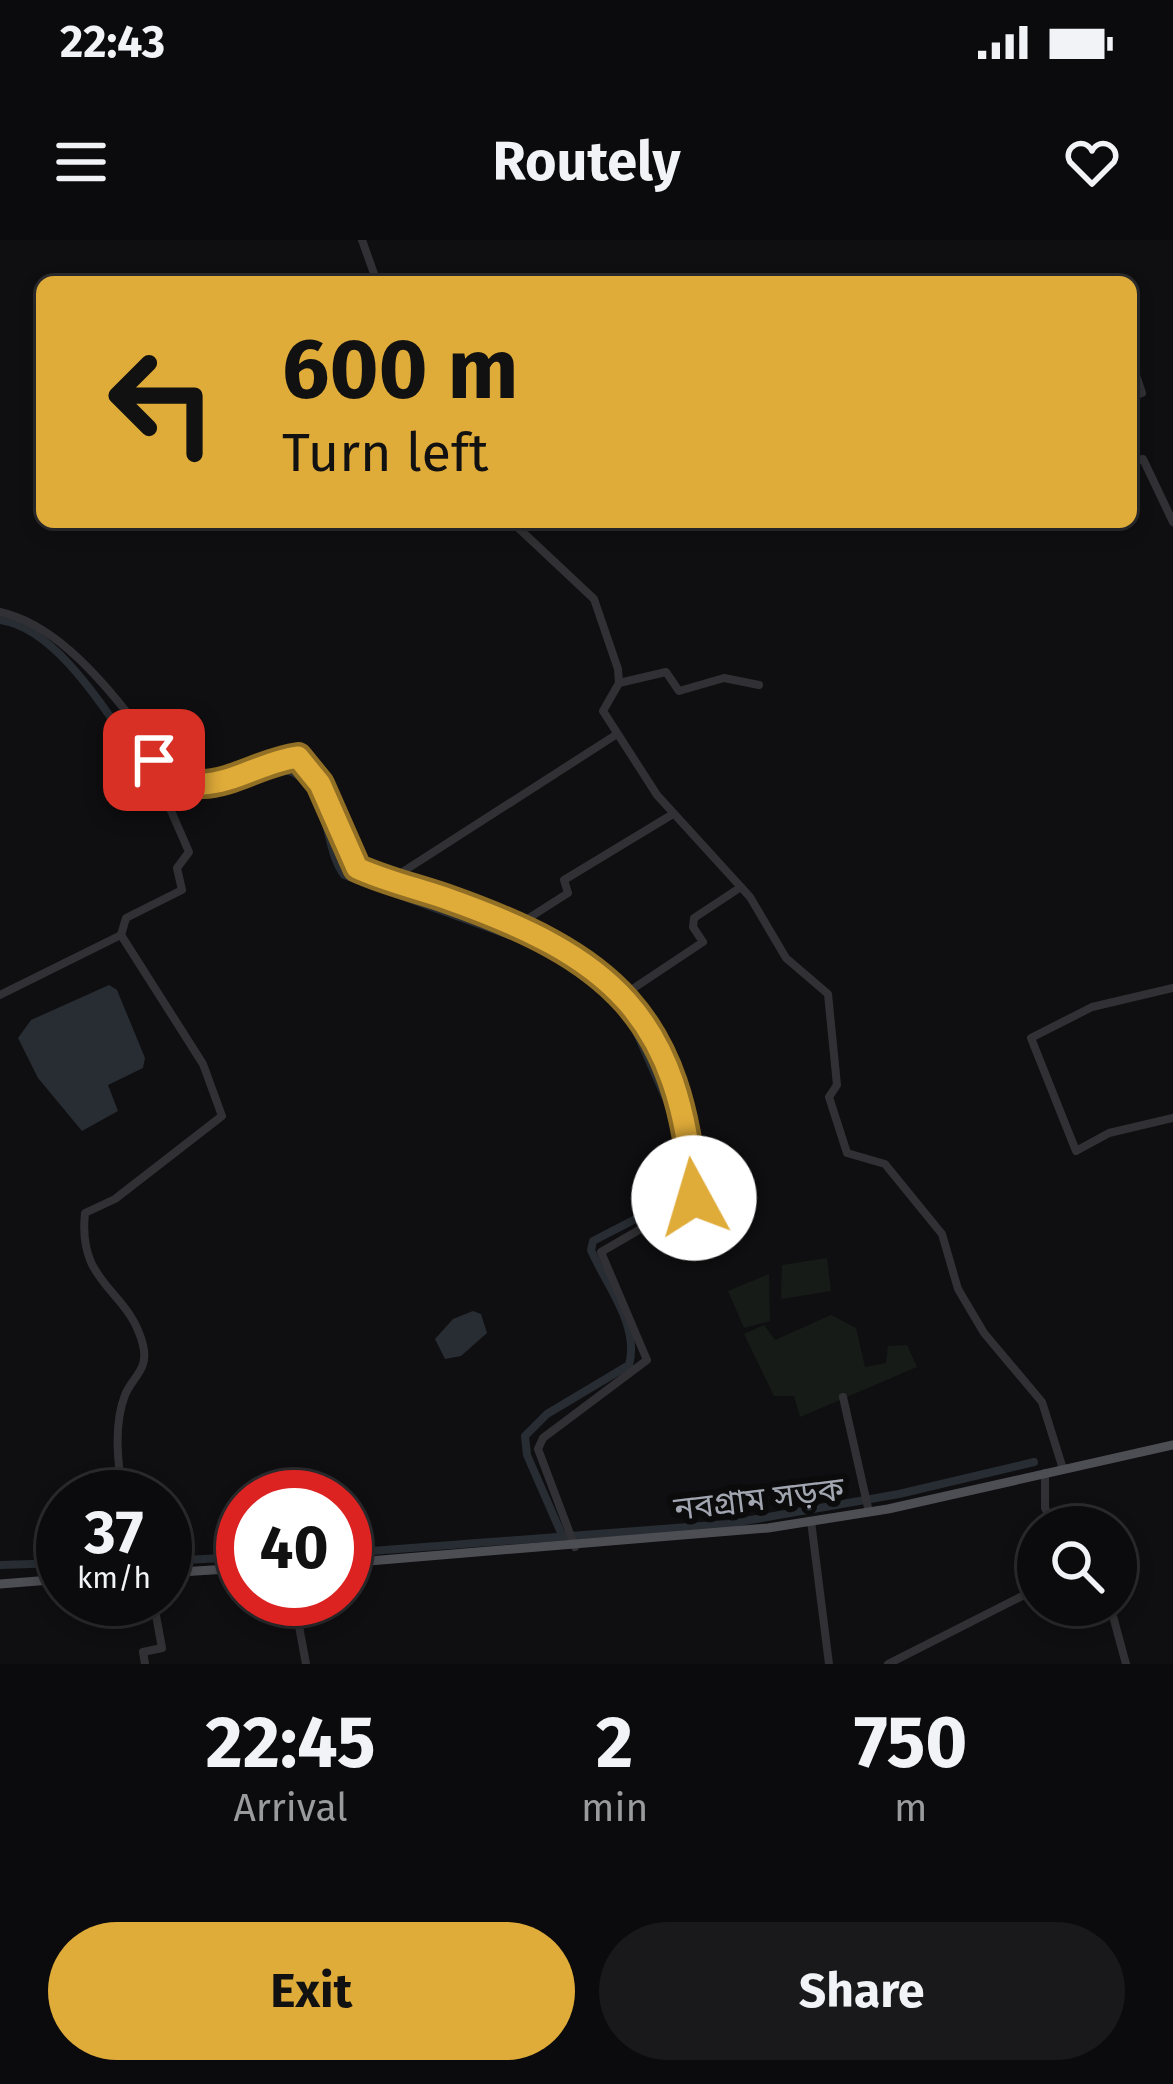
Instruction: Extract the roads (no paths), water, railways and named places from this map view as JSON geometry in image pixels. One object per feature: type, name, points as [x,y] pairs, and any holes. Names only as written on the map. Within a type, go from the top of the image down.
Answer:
[{"type":"main road","name":"নবগ্রাম সড়ক","points":[[372,1561],[811,1521],[869,1504],[1045,1474],[1173,1445]]},
{"type":"main road","points":[[0,1584],[36,1581]]},
{"type":"street","points":[[362,240],[375,276]]},
{"type":"street","points":[[1137,460],[1144,459],[1173,522]]},
{"type":"street","points":[[519,528],[590,591],[614,652],[619,683],[602,713],[614,736],[673,814],[741,886],[786,958],[828,994],[837,1084],[829,1097],[848,1153],[885,1164],[942,1234],[958,1289],[975,1318],[1003,1360],[1042,1402],[1063,1469]]},
{"type":"street","points":[[0,612],[45,628],[128,712],[154,760],[170,775],[214,786],[298,757],[320,784],[351,862],[563,947],[625,994],[645,1021],[677,1096],[694,1198],[601,1252],[647,1360],[641,1370],[544,1438],[538,1449],[574,1544]]},
{"type":"street","points":[[619,683],[666,672],[679,692],[724,678],[759,685]]},
{"type":"street","points":[[390,880],[614,736]]},
{"type":"street","points":[[0,995],[121,935],[126,918],[182,890],[177,866],[190,852],[165,797],[170,775]]},
{"type":"street","points":[[517,925],[567,893],[564,880],[673,814]]},
{"type":"street","points":[[625,994],[703,942],[693,927],[694,918],[741,886]]},
{"type":"street","points":[[120,1470],[117,1442],[125,1394],[141,1373],[144,1347],[135,1322],[92,1270],[84,1218],[222,1116],[203,1064],[121,935]]},
{"type":"street","points":[[1173,988],[1092,1007],[1031,1038],[1076,1150],[1109,1133],[1173,1118]]},
{"type":"street","points":[[843,1397],[869,1504]]},
{"type":"street","points":[[1045,1474],[1045,1506]]},
{"type":"street","points":[[811,1521],[830,1664]]},
{"type":"street","points":[[888,1664],[1017,1599]]},
{"type":"street","points":[[145,1664],[143,1652],[161,1648],[157,1626]]},
{"type":"street","points":[[299,1626],[306,1664]]},
{"type":"street","points":[[1116,1626],[1126,1664]]},
{"type":"waterway","points":[[0,620],[24,628],[68,663],[157,783]]},
{"type":"waterway","points":[[169,788],[219,791],[277,771],[298,775],[319,804],[344,875],[525,941],[561,959],[627,1011],[680,1130],[682,1195],[593,1241],[591,1250],[626,1320],[631,1350],[629,1365],[547,1414],[525,1436],[527,1455],[562,1535]]},
{"type":"waterway","points":[[372,1551],[728,1524],[899,1494],[1034,1462]]},
{"type":"waterway","points":[[192,1560],[216,1558]]},
{"type":"waterway","points":[[0,1565],[36,1564]]}]
